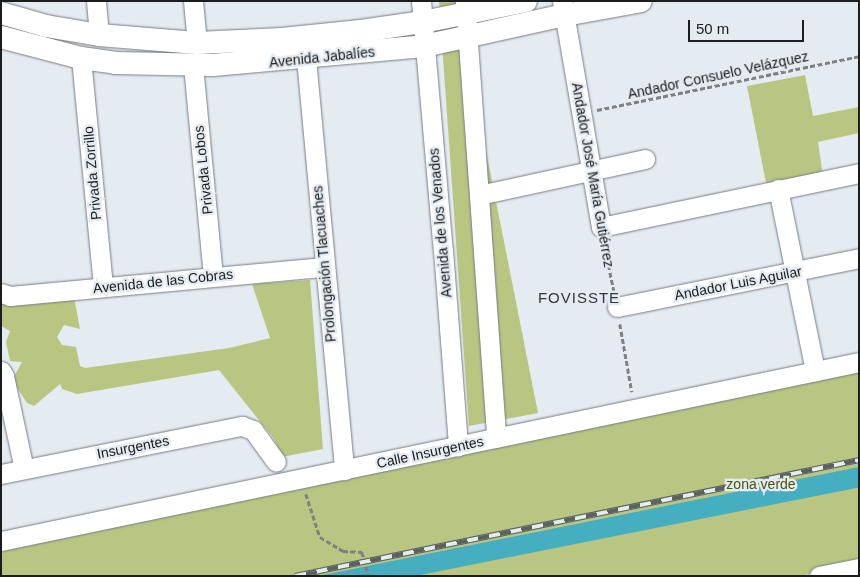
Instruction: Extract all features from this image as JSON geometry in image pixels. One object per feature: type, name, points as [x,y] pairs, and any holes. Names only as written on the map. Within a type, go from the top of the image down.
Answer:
[{"type":"street","points":[[96,1],[99,35]]},
{"type":"street","points":[[193,1],[197,43]]},
{"type":"street","name":"Avenida Jabalíes","points":[[1,13],[46,26],[99,35],[197,43],[282,39],[422,12],[526,1]]},
{"type":"street","name":"Avenida Jabalíes","points":[[1,37],[81,58],[115,63],[192,65],[259,63],[424,46],[468,37],[563,8],[641,1]]},
{"type":"street","points":[[465,8],[496,438]]},
{"type":"street","name":"Andador José María Gutiérrez","points":[[563,8],[601,227]]},
{"type":"street","name":"Avenida de los Venados","points":[[422,12],[458,446]]},
{"type":"street","name":"Privada Zorrillo","points":[[81,58],[103,287]]},
{"type":"street","name":"Prolongación Tlacuaches","points":[[306,58],[344,470]]},
{"type":"street","name":"Privada Lobos","points":[[192,65],[213,276]]},
{"type":"street","points":[[479,195],[645,160]]},
{"type":"street","points":[[601,227],[859,173]]},
{"type":"street","points":[[778,189],[816,371]]},
{"type":"street","name":"Andador Luis Aguilar","points":[[617,307],[859,258]]},
{"type":"street","name":"Avenida de las Cobras","points":[[1,293],[10,296],[324,267]]},
{"type":"street","name":"Calle Insurgentes","points":[[1,541],[859,362]]},
{"type":"street","points":[[1,371],[4,376],[24,469]]},
{"type":"street","name":"Insurgentes","points":[[1,474],[242,426],[253,430],[276,462]]},
{"type":"street","points":[[819,576],[859,568]]},
{"type":"path","name":"Andador Consuelo Velázquez","points":[[581,114],[859,56]]},
{"type":"path","name":"Andador José María Gutiérrez","points":[[601,227],[634,409]]},
{"type":"path","points":[[302,478],[320,537],[343,551],[362,552],[370,576]]},
{"type":"green space","points":[[439,1],[518,1],[522,27],[464,40],[538,413],[469,426]]},
{"type":"green space","points":[[805,75],[813,116],[859,107],[859,133],[818,142],[823,176],[767,188],[747,86]]},
{"type":"green space","points":[[310,280],[323,449],[282,457],[274,439],[219,370],[77,394],[62,389],[60,384],[34,406],[27,403],[12,380],[22,362],[10,361],[6,342],[10,331],[1,326],[1,301],[74,297],[80,329],[64,325],[57,337],[62,345],[76,347],[80,366],[85,368],[229,348],[270,338],[252,284]]},
{"type":"green space","name":"zona verde","points":[[859,370],[859,564],[800,576],[1,576],[1,545]]},
{"type":"water","points":[[859,467],[859,484],[399,576],[318,576]]},
{"type":"waterway","points":[[400,576],[859,484]]},
{"type":"railway","points":[[295,576],[859,460]]},
{"type":"district","name":"FOVISSTE","points":[[579,298]]}]
